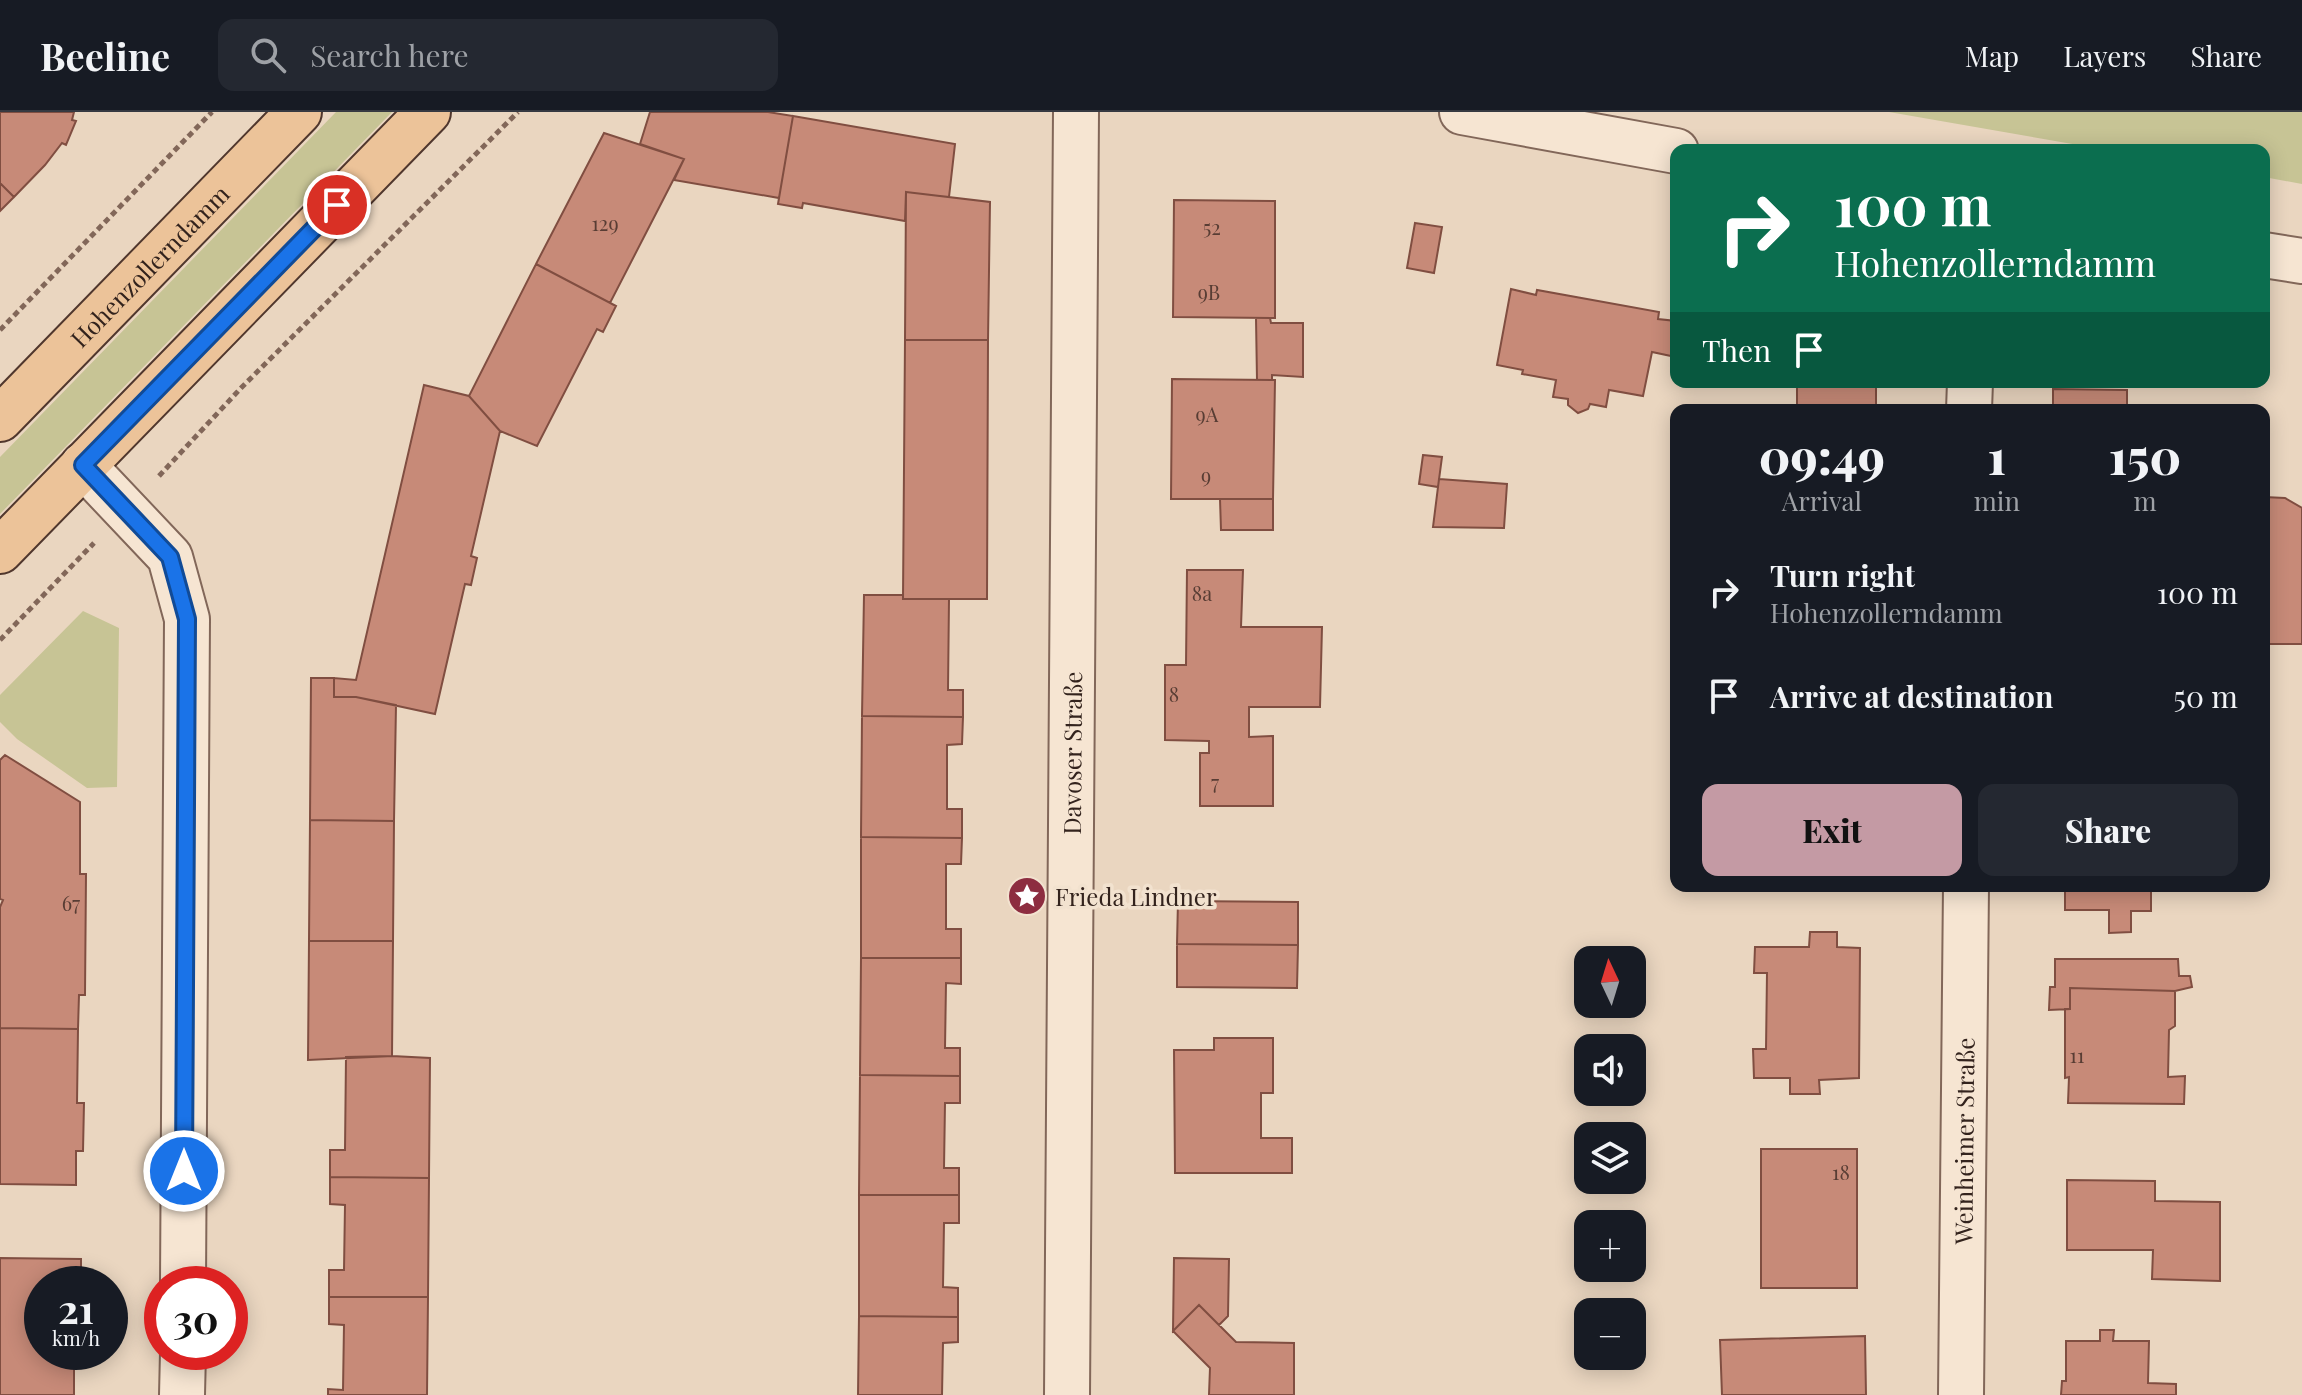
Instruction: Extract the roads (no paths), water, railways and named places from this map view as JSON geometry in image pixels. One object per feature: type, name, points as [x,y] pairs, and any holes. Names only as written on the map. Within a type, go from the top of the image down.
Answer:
[{"type":"main road","name":"Hohenzollerndamm","points":[[0,419],[299,112]]},
{"type":"main road","points":[[0,551],[428,112]]},
{"type":"street","name":"Davoser Straße","points":[[1067,1395],[1076,112]]},
{"type":"street","points":[[1462,112],[1670,150]]},
{"type":"street","points":[[2270,256],[2302,261]]},
{"type":"street","points":[[83,465],[170,557],[187,619],[183,1266]]},
{"type":"street","name":"Weinheimer Straße","points":[[1961,1395],[1966,892]]},
{"type":"street","points":[[182,1395],[183,1370]]},
{"type":"place","name":"Frieda Lindner","points":[[1027,896]]}]
